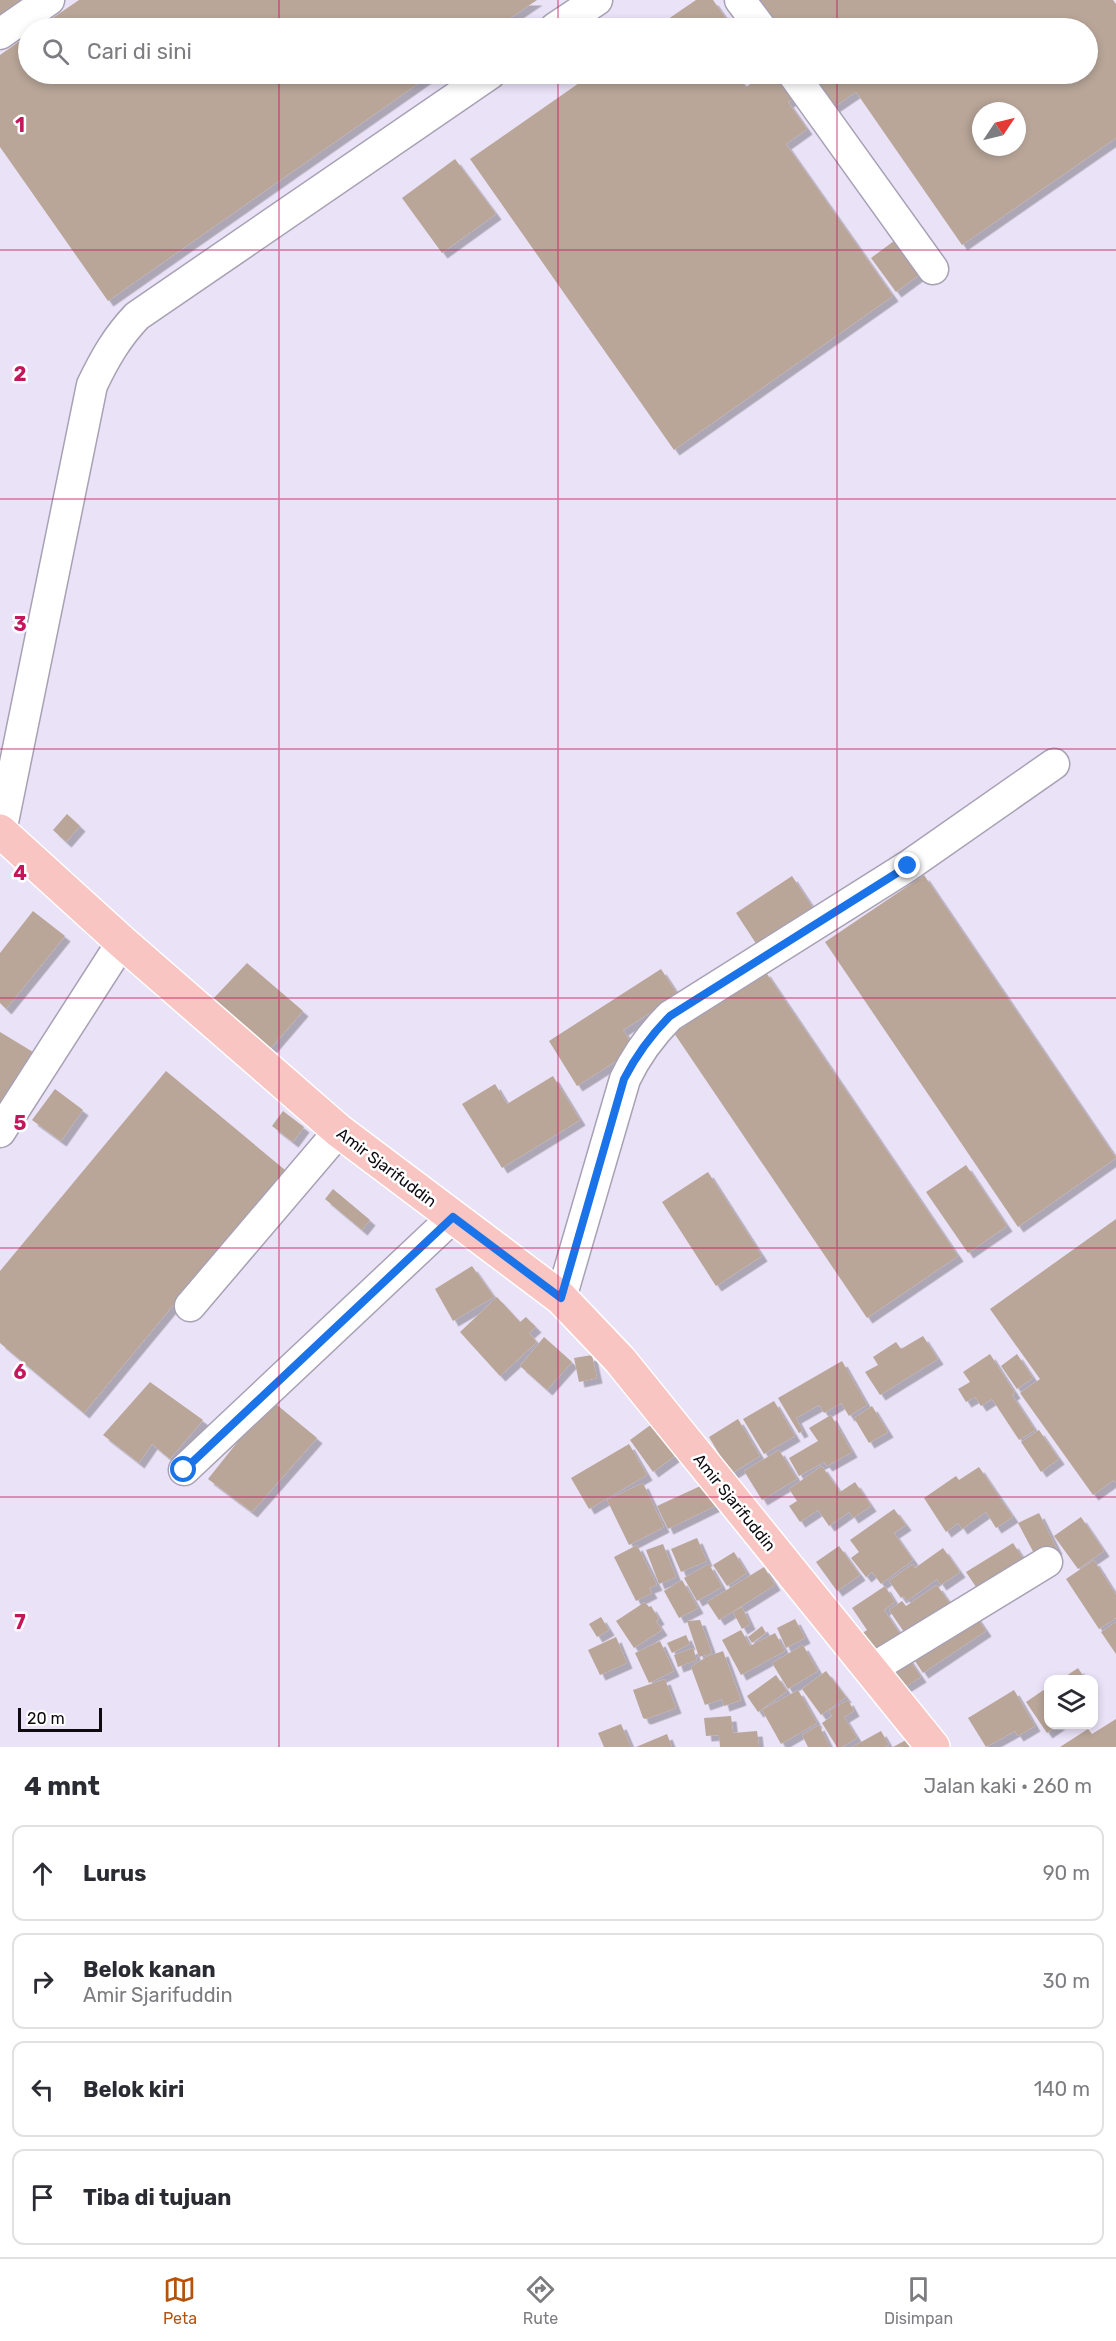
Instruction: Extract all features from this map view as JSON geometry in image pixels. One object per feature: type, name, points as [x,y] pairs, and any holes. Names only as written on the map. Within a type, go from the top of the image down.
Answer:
[{"type":"main road","name":"Amir Sjarifuddin","points":[[1,831],[122,942],[339,1131],[561,1298],[620,1360],[933,1747]]},
{"type":"street","points":[[24,18],[50,0]]},
{"type":"street","points":[[570,18],[597,0]]},
{"type":"street","points":[[740,0],[754,18]]},
{"type":"street","points":[[0,34],[18,22]]},
{"type":"street","points":[[1,831],[92,385],[108,351],[123,330],[137,316],[475,84]]},
{"type":"street","points":[[800,84],[933,270]]},
{"type":"street","points":[[561,1298],[624,1079],[638,1052],[651,1034],[670,1016],[908,866],[1054,764]]},
{"type":"street","points":[[0,1132],[122,942]]},
{"type":"street","points":[[190,1306],[339,1131]]},
{"type":"street","points":[[184,1470],[453,1217]]},
{"type":"street","points":[[870,1670],[1047,1562]]},
{"type":"building","points":[[0,0],[25,0],[0,17]]},
{"type":"building","points":[[79,0],[537,0],[511,18],[53,18]]},
{"type":"building","points":[[696,0],[713,0],[726,18],[670,18]]},
{"type":"building","points":[[755,0],[1113,0],[1116,4],[1116,138],[962,245],[856,92],[831,109],[813,84],[1098,84],[1098,18],[768,18]]},
{"type":"building","points":[[18,42],[18,84],[418,84],[108,301],[0,147],[0,55]]},
{"type":"building","points":[[578,84],[744,84],[746,87],[750,84],[787,84],[796,97],[788,102],[807,129],[786,144],[893,296],[674,450],[470,159]]},
{"type":"building","points":[[455,159],[496,214],[442,253],[402,198]]},
{"type":"building","points":[[902,235],[927,269],[896,292],[871,258]]},
{"type":"building","points":[[67,814],[80,826],[66,842],[53,830]]},
{"type":"building","points":[[924,875],[1116,1158],[1018,1227],[825,942]]},
{"type":"building","points":[[792,876],[813,908],[757,945],[736,913]]},
{"type":"building","points":[[33,911],[65,936],[6,1009],[0,1003],[0,953]]},
{"type":"building","points":[[247,963],[303,1011],[266,1054],[213,999]]},
{"type":"building","points":[[661,969],[678,995],[623,1030],[635,1049],[577,1086],[549,1041]]},
{"type":"building","points":[[765,971],[958,1256],[867,1318],[674,1033]]},
{"type":"building","points":[[0,1032],[38,1055],[0,1114]]},
{"type":"building","points":[[166,1071],[285,1170],[84,1413],[0,1343],[0,1271]]},
{"type":"building","points":[[553,1076],[580,1120],[502,1168],[462,1104],[495,1084],[507,1104]]},
{"type":"building","points":[[55,1089],[83,1110],[61,1141],[32,1120]]},
{"type":"building","points":[[283,1111],[304,1127],[293,1142],[272,1126]]},
{"type":"building","points":[[966,1165],[1007,1226],[968,1253],[926,1192]]},
{"type":"building","points":[[708,1172],[762,1256],[716,1286],[662,1202]]},
{"type":"building","points":[[333,1189],[370,1220],[362,1230],[325,1199]]},
{"type":"building","points":[[1116,1219],[1116,1483],[1114,1480],[1093,1495],[1020,1393],[1040,1379],[990,1309]]},
{"type":"building","points":[[472,1266],[494,1297],[453,1321],[435,1289]]},
{"type":"building","points":[[497,1297],[520,1322],[526,1317],[536,1327],[529,1333],[537,1342],[500,1376],[460,1332]]},
{"type":"building","points":[[923,1336],[938,1359],[880,1395],[865,1372],[878,1365],[873,1357],[896,1342],[901,1349]]},
{"type":"building","points":[[544,1337],[572,1362],[547,1390],[520,1366]]},
{"type":"building","points":[[990,1354],[1015,1393],[1012,1395],[1035,1430],[1019,1440],[992,1399],[981,1406],[975,1397],[966,1402],[958,1389],[970,1382],[963,1372]]},
{"type":"building","points":[[1017,1354],[1033,1378],[1017,1389],[1001,1366]]},
{"type":"building","points":[[592,1355],[597,1378],[579,1382],[574,1358]]},
{"type":"building","points":[[842,1361],[867,1405],[849,1416],[841,1403],[824,1413],[819,1405],[796,1418],[803,1431],[799,1433],[778,1398]]},
{"type":"building","points":[[150,1382],[203,1420],[170,1459],[152,1444],[139,1463],[103,1435]]},
{"type":"building","points":[[271,1400],[317,1438],[252,1512],[208,1479]]},
{"type":"building","points":[[774,1401],[795,1436],[764,1454],[743,1419]]},
{"type":"building","points":[[872,1406],[888,1432],[869,1443],[854,1418]]},
{"type":"building","points":[[831,1415],[852,1452],[827,1466],[824,1462],[799,1476],[789,1458],[818,1441],[809,1428]]},
{"type":"building","points":[[738,1419],[760,1456],[731,1474],[709,1437]]},
{"type":"building","points":[[656,1421],[679,1453],[653,1472],[630,1440]]},
{"type":"building","points":[[1039,1430],[1059,1459],[1041,1472],[1021,1442]]},
{"type":"building","points":[[629,1444],[647,1475],[589,1509],[571,1478]]},
{"type":"building","points":[[779,1450],[797,1479],[762,1500],[744,1471]]},
{"type":"building","points":[[822,1466],[840,1492],[855,1482],[871,1506],[853,1518],[849,1512],[829,1526],[818,1510],[800,1522],[789,1506],[797,1501],[789,1489]]},
{"type":"building","points":[[979,1467],[1013,1517],[996,1528],[986,1512],[962,1529],[958,1523],[946,1532],[924,1498],[956,1476],[959,1480]]},
{"type":"building","points":[[643,1483],[664,1527],[629,1545],[607,1500]]},
{"type":"building","points":[[707,1483],[717,1505],[668,1529],[657,1506]]},
{"type":"building","points":[[894,1509],[906,1525],[894,1533],[913,1560],[881,1584],[872,1572],[866,1577],[851,1558],[859,1552],[850,1540]]},
{"type":"building","points":[[1039,1513],[1057,1549],[1037,1559],[1018,1523]]},
{"type":"building","points":[[1081,1517],[1104,1551],[1078,1569],[1054,1536]]},
{"type":"building","points":[[697,1538],[707,1561],[681,1572],[671,1549]]},
{"type":"building","points":[[1013,1543],[1026,1563],[980,1593],[966,1572]]},
{"type":"building","points":[[663,1544],[676,1577],[659,1584],[646,1550]]},
{"type":"building","points":[[637,1545],[657,1585],[649,1588],[652,1593],[636,1601],[614,1557]]},
{"type":"building","points":[[839,1546],[860,1575],[837,1591],[816,1562]]},
{"type":"building","points":[[943,1548],[960,1572],[941,1585],[937,1579],[907,1601],[904,1596],[901,1598],[889,1581],[913,1564],[915,1568]]},
{"type":"building","points":[[734,1552],[747,1573],[727,1586],[713,1565]]},
{"type":"building","points":[[1094,1560],[1116,1595],[1116,1618],[1099,1629],[1066,1579]]},
{"type":"building","points":[[709,1564],[722,1587],[697,1601],[684,1578]]},
{"type":"building","points":[[764,1567],[775,1585],[719,1620],[707,1602]]},
{"type":"building","points":[[682,1580],[698,1608],[679,1618],[664,1591]]},
{"type":"building","points":[[937,1585],[954,1609],[919,1633],[914,1625],[904,1632],[889,1610],[902,1601],[906,1606]]},
{"type":"building","points":[[885,1586],[895,1602],[884,1610],[903,1638],[873,1659],[857,1637],[867,1630],[852,1608]]},
{"type":"building","points":[[645,1602],[649,1607],[651,1606],[659,1619],[656,1621],[662,1630],[634,1648],[616,1621]]},
{"type":"building","points":[[742,1607],[750,1624],[742,1629],[733,1612]]},
{"type":"building","points":[[972,1610],[986,1631],[923,1673],[909,1652]]},
{"type":"building","points":[[601,1617],[609,1630],[597,1637],[589,1624]]},
{"type":"building","points":[[795,1619],[805,1638],[786,1648],[777,1628]]},
{"type":"building","points":[[700,1620],[712,1653],[699,1657],[687,1621]]},
{"type":"building","points":[[1116,1622],[1116,1654],[1101,1632]]},
{"type":"building","points":[[762,1626],[766,1633],[752,1643],[748,1637]]},
{"type":"building","points":[[741,1630],[750,1646],[775,1633],[785,1651],[741,1675],[722,1640]]},
{"type":"building","points":[[686,1635],[690,1644],[672,1653],[667,1643]]},
{"type":"building","points":[[616,1637],[627,1663],[600,1675],[588,1650]]},
{"type":"building","points":[[660,1641],[674,1671],[649,1683],[635,1653]]},
{"type":"building","points":[[803,1645],[818,1671],[788,1689],[772,1663]]},
{"type":"building","points":[[693,1648],[697,1660],[678,1667],[674,1655]]},
{"type":"building","points":[[723,1651],[741,1700],[724,1706],[722,1699],[705,1705],[691,1667],[706,1657]]},
{"type":"building","points":[[905,1653],[921,1677],[903,1688],[888,1664]]},
{"type":"building","points":[[1078,1668],[1083,1675],[1068,1675]]},
{"type":"building","points":[[826,1671],[846,1697],[821,1715],[802,1689]]},
{"type":"building","points":[[776,1675],[787,1691],[758,1712],[747,1696]]},
{"type":"building","points":[[665,1679],[676,1708],[646,1719],[643,1718],[633,1690]]},
{"type":"building","points":[[798,1690],[817,1723],[781,1744],[762,1710]]},
{"type":"building","points":[[1014,1690],[1035,1726],[1018,1736],[1015,1731],[986,1747],[968,1718]]},
{"type":"building","points":[[1044,1690],[1044,1729],[1026,1702]]},
{"type":"building","points":[[848,1700],[854,1711],[844,1717],[857,1738],[842,1747],[837,1747],[822,1723],[832,1716],[829,1711]]},
{"type":"building","points":[[731,1716],[733,1733],[757,1731],[759,1747],[720,1747],[719,1735],[706,1736],[704,1718]]},
{"type":"building","points":[[1116,1719],[1116,1747],[1060,1747],[1088,1729],[1092,1734]]},
{"type":"building","points":[[621,1724],[631,1747],[604,1747],[598,1733]]},
{"type":"building","points":[[819,1725],[830,1747],[808,1747],[802,1735]]},
{"type":"building","points":[[881,1731],[889,1745],[852,1747]]},
{"type":"building","points":[[667,1734],[672,1747],[636,1747]]},
{"type":"building","points":[[915,1735],[921,1747],[893,1747]]},
{"type":"route","points":[[184,1470],[453,1217],[561,1298],[624,1079],[638,1052],[651,1034],[670,1016],[908,866]]}]
